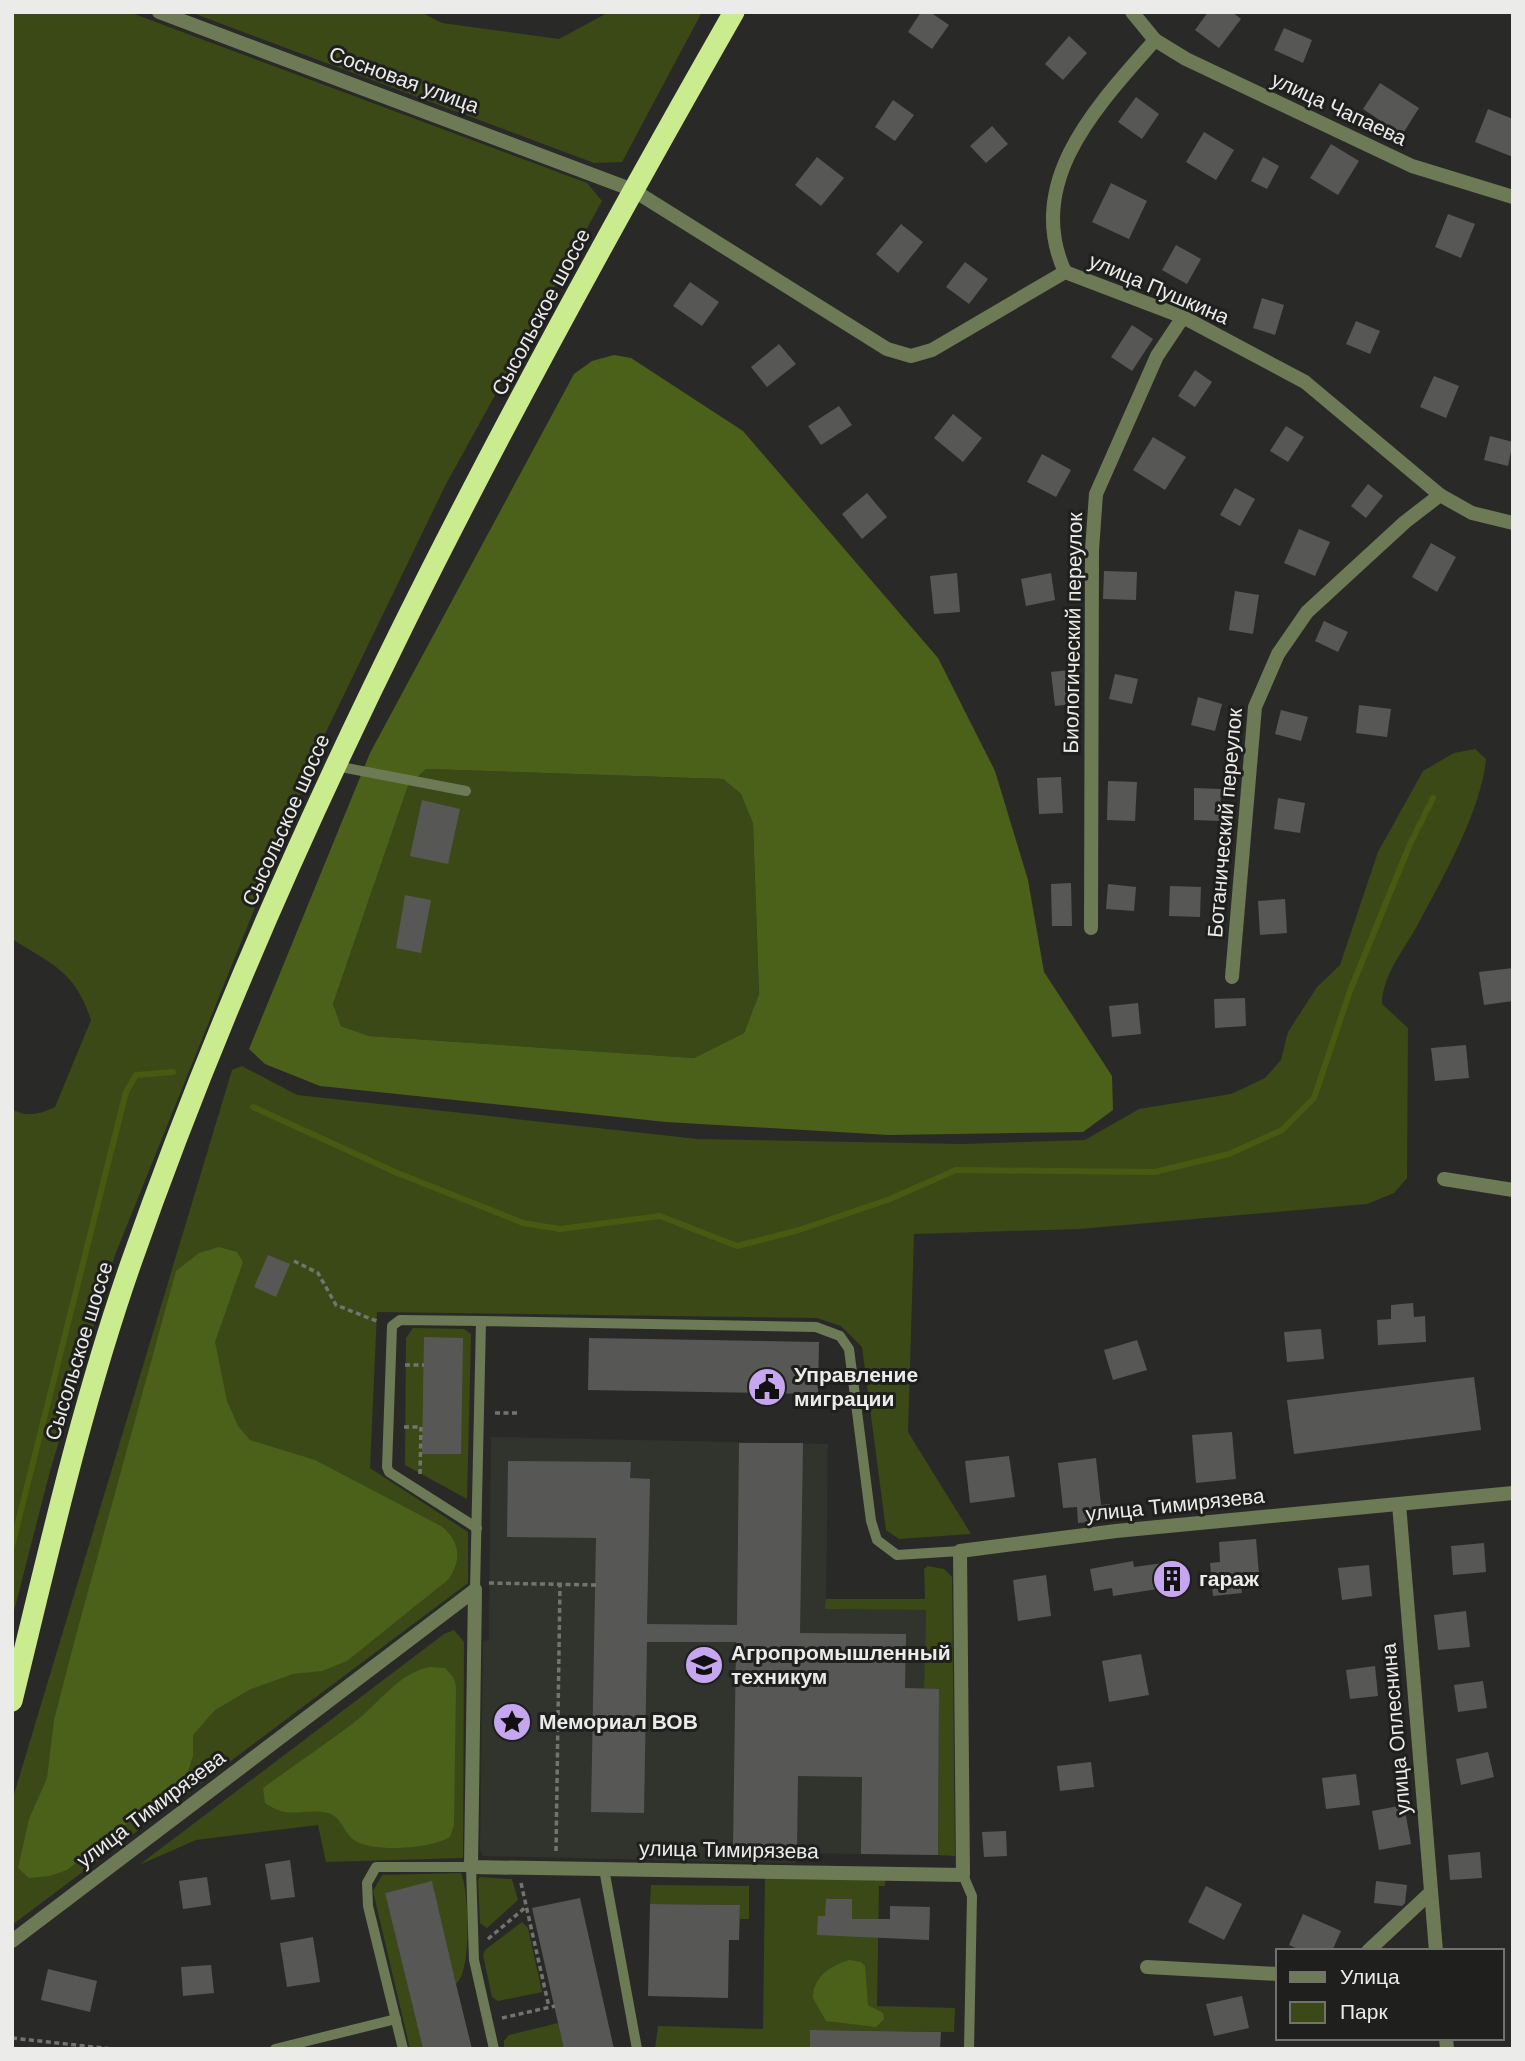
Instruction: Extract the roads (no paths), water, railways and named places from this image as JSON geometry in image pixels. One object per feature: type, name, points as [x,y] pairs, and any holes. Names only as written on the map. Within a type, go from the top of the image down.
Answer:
[{"type":"highway","name":"Сысольское шоссе","points":[[12,1701],[85,1407],[131,1262],[219,1034],[336,766],[466,507],[633,190],[734,12]]},
{"type":"street","name":"Сосновая улица","points":[[159,12],[633,190]]},
{"type":"street","points":[[1065,272],[1055,249],[1055,201],[1068,150],[1094,108],[1154,40],[1132,12]]},
{"type":"street","name":"улица Чапаева","points":[[1154,40],[1186,59],[1412,166],[1513,197]]},
{"type":"street","name":"улица Пушкина","points":[[633,190],[887,349],[911,356],[932,350],[1065,272],[1183,317],[1305,382],[1440,495],[1472,513],[1513,523]]},
{"type":"street","name":"Биологический переулок","points":[[1091,928],[1092,550],[1096,494],[1157,356],[1183,317]]},
{"type":"street","name":"Ботанический переулок","points":[[1232,977],[1255,707],[1278,654],[1307,611],[1405,522],[1440,495]]},
{"type":"street","points":[[1444,1179],[1513,1190]]},
{"type":"street","name":"улица Тимирязева","points":[[960,1551],[1116,1531],[1513,1493]]},
{"type":"street","name":"улица Оплеснина","points":[[1399,1504],[1436,1949]]},
{"type":"street","points":[[960,1551],[963,1875]]},
{"type":"street","points":[[471,1867],[475,1590]]},
{"type":"street","name":"улица Тимирязева","points":[[12,1941],[475,1590]]},
{"type":"street","name":"улица Тимирязева","points":[[471,1867],[963,1875]]},
{"type":"street","points":[[1370,1949],[1430,1893]]},
{"type":"street","points":[[1147,1966],[1276,1974]]},
{"type":"lane","points":[[336,766],[466,791]]},
{"type":"lane","points":[[477,1528],[388,1470],[392,1326],[400,1320],[816,1327],[840,1336],[849,1349],[871,1521],[877,1540],[897,1555],[960,1551]]},
{"type":"lane","points":[[475,1590],[481,1321]]},
{"type":"lane","points":[[403,2049],[368,1906],[367,1883],[376,1867],[471,1867],[474,1950],[494,2049]]},
{"type":"lane","points":[[604,1869],[637,2049]]},
{"type":"lane","points":[[963,1875],[972,1896],[969,2049]]},
{"type":"lane","points":[[275,2049],[396,2019]]},
{"type":"waterway","points":[[253,1107],[395,1172],[523,1223],[560,1229],[660,1216],[737,1246],[799,1230],[890,1199],[956,1170],[1154,1172],[1229,1154],[1282,1130],[1314,1098],[1350,991],[1410,844],[1433,798]]},
{"type":"waterway","points":[[12,1546],[126,1092],[136,1075],[173,1072]]},
{"type":"place","name":"Управление миграции","points":[[767,1387]]},
{"type":"place","name":"гараж","points":[[1172,1579]]},
{"type":"place","name":"Агропромышленный техникум","points":[[704,1665]]},
{"type":"place","name":"Мемориал ВОВ","points":[[512,1722]]}]
